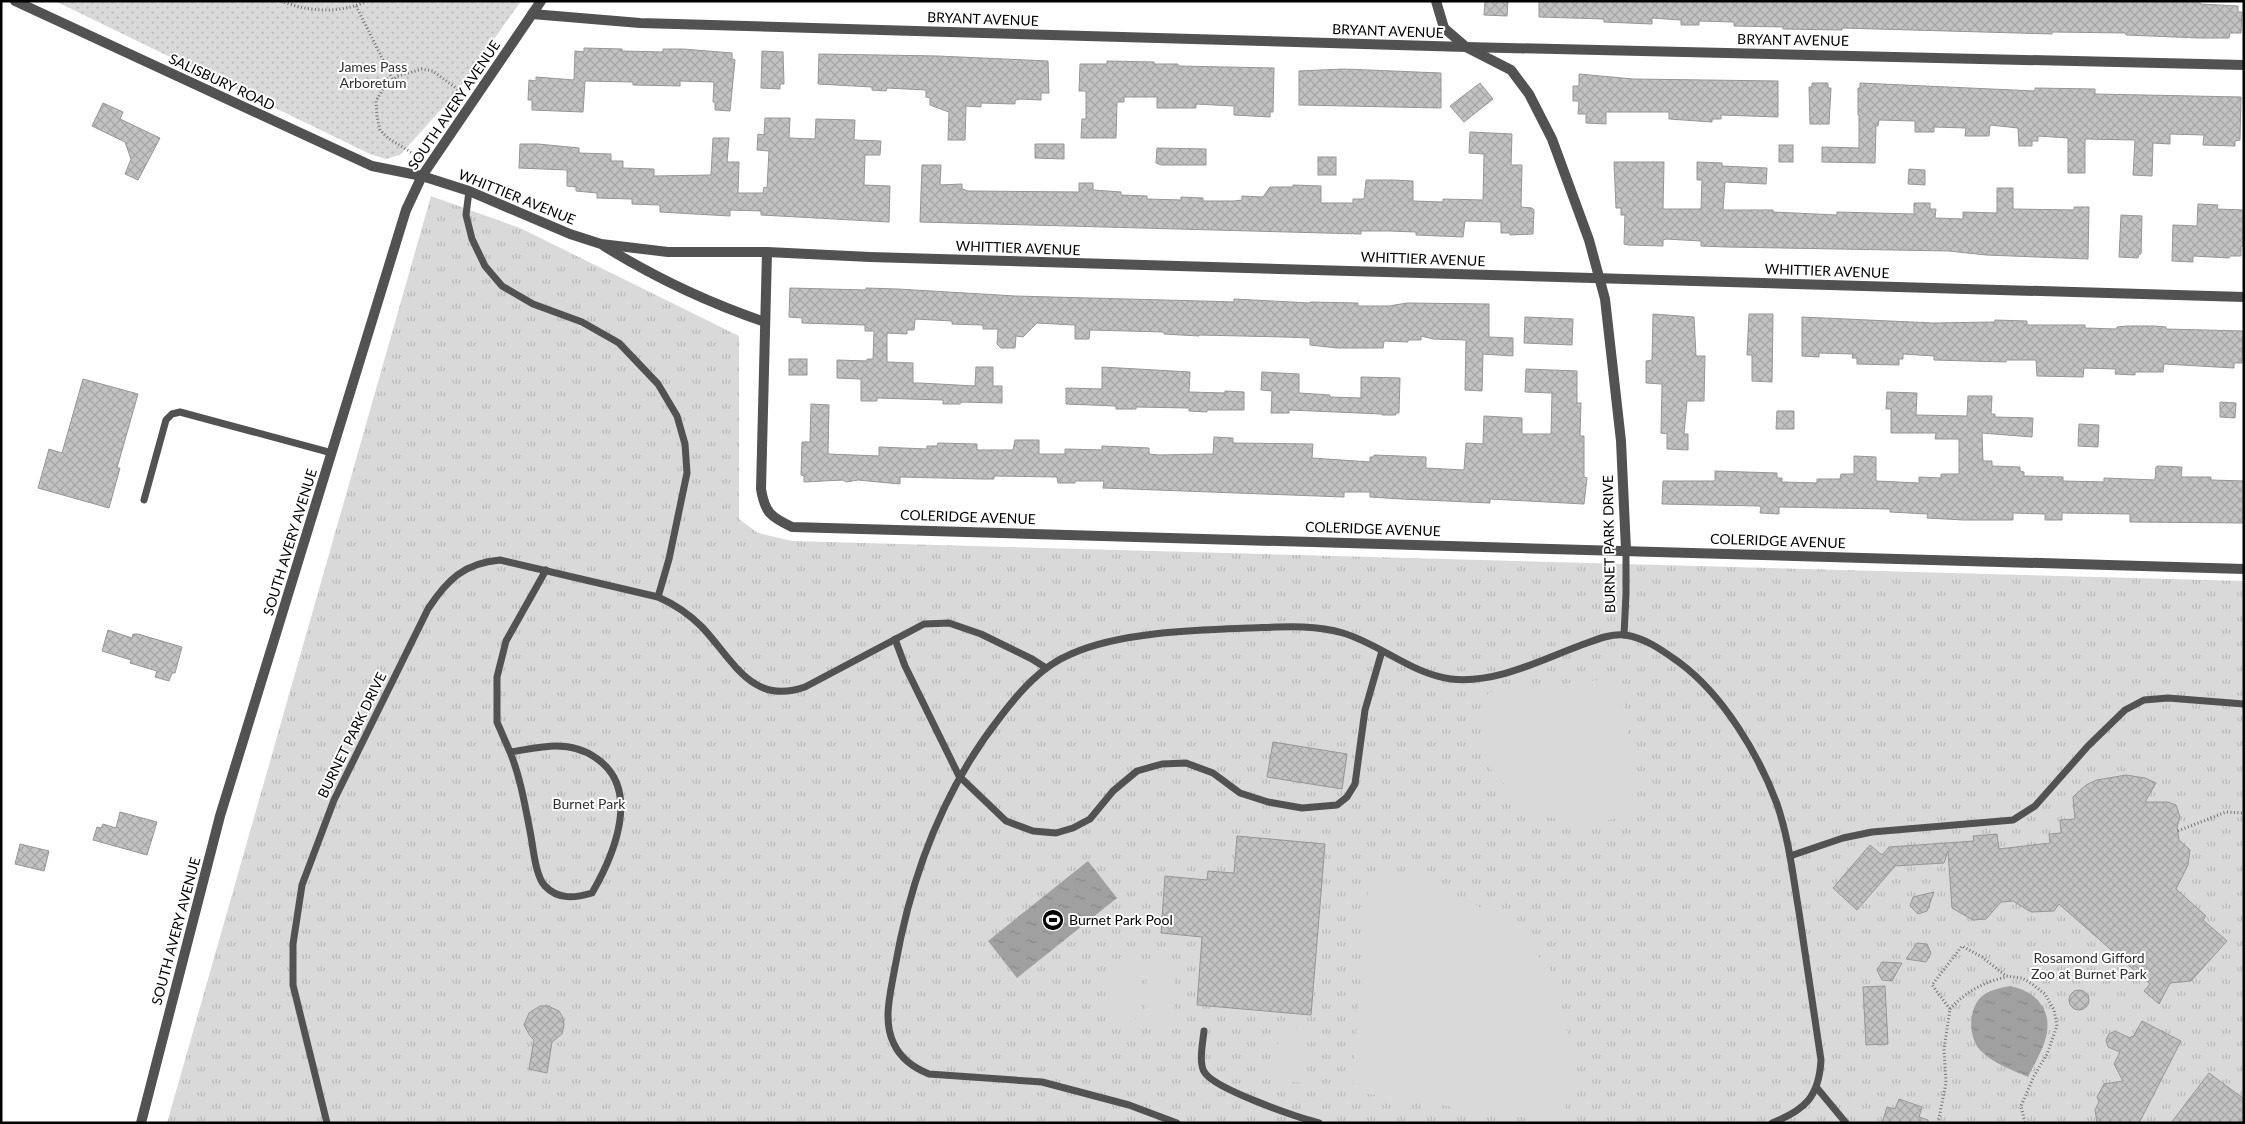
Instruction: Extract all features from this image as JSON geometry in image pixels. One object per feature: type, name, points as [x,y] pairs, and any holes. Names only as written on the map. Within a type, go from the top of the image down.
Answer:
[{"type":"street","name":"SALISBURY ROAD","points":[[15,1],[372,166],[422,176]]},
{"type":"street","name":"SOUTH AVERY AVENUE","points":[[141,1123],[220,816],[406,210],[422,176],[540,1]]},
{"type":"street","name":"BURNET PARK DRIVE","points":[[1436,1],[1444,28],[1466,47],[1511,70],[1529,94],[1552,139],[1589,240],[1605,299],[1620,441],[1626,550]]},
{"type":"street","name":"BRYANT AVENUE","points":[[532,14],[650,24],[1466,47],[2244,65]]},
{"type":"street","name":"WHITTIER AVENUE","points":[[422,176],[469,191],[570,234],[601,244],[668,252],[767,252],[870,257],[2244,297]]},
{"type":"street","name":"WHITTIER AVENUE","points":[[601,244],[638,267],[736,312],[765,322]]},
{"type":"street","name":"COLERIDGE AVENUE","points":[[767,252],[761,489],[764,508],[775,519],[792,526],[2244,569]]},
{"type":"lane","points":[[469,191],[466,215],[472,239],[485,266],[502,286],[533,304],[582,322],[619,343],[658,384],[677,416],[685,444],[687,473],[669,559],[658,597]]},
{"type":"lane","points":[[144,500],[166,420],[172,414],[180,412],[332,453]]},
{"type":"lane","name":"BURNET PARK DRIVE","points":[[1624,634],[1626,550]]},
{"type":"lane","name":"BURNET PARK DRIVE","points":[[327,1123],[293,985],[293,944],[302,885],[334,800],[428,609],[441,590],[464,569],[485,561],[500,560],[658,597],[674,604],[701,626],[730,662],[749,681],[772,692],[792,692],[805,687],[924,624],[949,623],[981,634],[1046,668]]},
{"type":"lane","points":[[510,752],[555,746],[573,748],[590,754],[608,766],[618,787],[621,812],[619,829],[603,874],[592,893],[568,897],[555,894],[544,885],[539,874],[529,824],[510,752],[497,722],[497,677],[506,641],[546,570]]},
{"type":"lane","points":[[1177,1123],[1129,1105],[1042,1082],[929,1074],[919,1070],[903,1058],[892,1041],[888,1010],[899,942],[919,868],[959,776],[988,731],[1021,690],[1046,668],[1069,654],[1104,642],[1192,630],[1296,626],[1343,632],[1433,675],[1452,679],[1486,679],[1601,638],[1624,634],[1654,644],[1694,673],[1724,708],[1755,755],[1777,805],[1790,856],[1821,1060],[1817,1088],[1802,1108],[1772,1123]]},
{"type":"lane","points":[[895,639],[905,666],[959,776],[1006,821],[1033,831],[1056,833],[1073,828],[1090,819],[1113,791],[1137,771],[1162,764],[1186,763],[1213,773],[1240,793],[1268,802],[1302,808],[1337,805],[1355,784],[1365,710],[1382,651]]},
{"type":"lane","points":[[1790,856],[1844,838],[1872,832],[2013,820],[2035,806],[2088,746],[2125,710],[2144,700],[2168,698],[2244,704]]},
{"type":"lane","points":[[1204,1031],[1202,1064],[1204,1073],[1218,1083],[1286,1114],[1319,1123]]},
{"type":"lane","points":[[1817,1088],[1846,1123]]},
{"type":"path","points":[[281,1],[295,7],[332,11],[356,6],[367,1]]},
{"type":"path","points":[[356,6],[392,80]]},
{"type":"path","points":[[430,164],[388,138],[380,130],[376,100],[384,87],[398,76],[422,69],[433,71],[472,100]]},
{"type":"path","points":[[2178,831],[2226,812],[2244,813]]},
{"type":"path","points":[[1950,1009],[1932,985],[1962,946],[1982,957],[2006,976]]},
{"type":"path","points":[[1938,1123],[1946,1082],[1944,1049],[1950,1009],[1959,998],[1986,981],[2006,976],[2022,978],[2045,994],[2054,1010],[2057,1026],[2047,1054],[2034,1076],[2021,1106],[2024,1123]]},
{"type":"green space","name":"James Pass Arboretum","points":[[55,1],[521,1],[456,93],[400,155],[386,159],[370,154]]},
{"type":"green space","name":"Burnet Park","points":[[431,196],[520,228],[739,336],[739,519],[758,533],[792,541],[2244,581],[2244,1123],[167,1123]]},
{"type":"green space","points":[[1607,679],[1621,686],[1638,810],[1592,826],[1530,813],[1485,763],[1483,706],[1489,692]]},
{"type":"green space","points":[[1370,871],[1411,875],[1506,919],[1551,971],[1575,1062],[1562,1123],[1362,1093],[1352,1082]]},
{"type":"green space","points":[[1109,962],[1137,964],[1135,1025],[1107,1024]]},
{"type":"green space","points":[[1147,964],[1175,965],[1173,1026],[1145,1025]]},
{"type":"green space","points":[[1279,1027],[1308,1030],[1304,1083],[1275,1080]]},
{"type":"water","name":"Burnet Park Pool","points":[[1088,861],[1117,898],[1017,978],[988,941]]},
{"type":"water","points":[[2010,986],[2019,988],[2034,997],[2040,1003],[2047,1018],[2045,1042],[2028,1077],[2003,1066],[1981,1051],[1972,1032],[1972,1016],[1981,997],[1991,991]]},
{"type":"building","points":[[1485,1],[1508,1],[1507,16],[1484,15]]},
{"type":"building","points":[[1539,1],[2200,1],[2200,4],[2238,6],[2238,12],[2242,12],[2241,33],[2230,33],[2229,38],[2199,38],[2126,35],[2126,33],[2052,32],[2052,34],[1842,28],[1842,30],[1783,29],[1783,27],[1734,26],[1734,22],[1699,21],[1699,25],[1681,25],[1681,20],[1652,18],[1652,24],[1604,22],[1604,19],[1539,17]]},
{"type":"building","points":[[584,48],[663,52],[663,49],[683,49],[732,53],[732,59],[735,60],[730,111],[715,110],[715,102],[713,102],[714,82],[680,81],[680,86],[633,85],[633,82],[585,81],[583,112],[532,110],[532,100],[528,100],[529,80],[536,81],[536,77],[574,80],[575,51],[584,52]]},
{"type":"building","points":[[762,51],[783,52],[784,84],[780,84],[780,89],[761,88]]},
{"type":"building","points":[[819,54],[938,56],[1048,61],[1049,93],[1041,93],[1041,100],[1021,99],[1015,100],[1015,104],[981,103],[981,107],[966,106],[965,140],[948,140],[949,112],[930,105],[930,98],[926,97],[926,90],[887,88],[886,91],[872,90],[872,87],[818,84]]},
{"type":"building","points":[[1107,61],[1154,62],[1154,64],[1178,64],[1178,66],[1274,68],[1273,112],[1270,112],[1270,117],[1234,115],[1234,106],[1196,104],[1196,108],[1157,108],[1157,97],[1124,97],[1124,102],[1117,102],[1116,138],[1081,138],[1082,119],[1086,119],[1086,91],[1079,91],[1080,64],[1107,64]]},
{"type":"building","points":[[1344,69],[1441,73],[1441,108],[1299,105],[1299,71]]},
{"type":"building","points":[[1579,74],[1633,79],[1778,81],[1778,117],[1721,115],[1721,119],[1712,119],[1712,122],[1669,119],[1669,112],[1606,112],[1606,124],[1586,123],[1586,114],[1578,114],[1579,101],[1573,101],[1573,86],[1579,86]]},
{"type":"building","points":[[1480,83],[1493,99],[1464,122],[1450,106]]},
{"type":"building","points":[[1812,83],[1828,83],[1828,88],[1831,88],[1829,124],[1810,124],[1809,87],[1812,87]]},
{"type":"building","points":[[1860,83],[2035,91],[2035,88],[2095,89],[2095,94],[2241,97],[2240,140],[2235,141],[2235,146],[2203,145],[2204,135],[2170,134],[2170,144],[2153,143],[2152,176],[2133,175],[2135,140],[2085,139],[2085,173],[2068,173],[2068,138],[2038,136],[2038,141],[2032,141],[2032,146],[2019,146],[2018,128],[1990,125],[1989,136],[1965,136],[1966,128],[1934,127],[1934,132],[1915,132],[1915,121],[1879,120],[1878,126],[1876,126],[1875,163],[1822,162],[1822,147],[1859,148],[1858,88],[1860,88]]},
{"type":"building","points":[[103,103],[123,112],[120,119],[160,138],[138,180],[125,174],[131,159],[125,142],[92,126]]},
{"type":"building","points":[[765,118],[790,118],[789,138],[815,139],[816,119],[855,120],[854,140],[881,141],[880,155],[865,155],[864,185],[890,186],[889,222],[761,215],[761,211],[730,210],[730,216],[660,212],[660,205],[632,204],[632,199],[597,198],[597,193],[576,191],[576,187],[567,186],[567,170],[519,168],[520,144],[538,144],[579,148],[579,153],[611,154],[611,161],[623,161],[623,168],[654,169],[654,176],[711,175],[713,138],[729,138],[727,162],[739,162],[738,193],[763,193],[764,187],[767,188],[769,151],[757,150],[758,134],[764,135]]},
{"type":"building","points":[[1470,132],[1512,134],[1511,165],[1522,165],[1521,207],[1534,210],[1533,234],[1510,235],[1510,233],[1501,233],[1501,222],[1465,221],[1463,237],[1416,235],[1416,232],[1390,231],[1361,231],[1361,234],[920,222],[922,165],[941,165],[940,185],[962,184],[962,189],[968,191],[1079,192],[1079,183],[1093,183],[1093,190],[1121,192],[1121,195],[1147,196],[1147,199],[1181,200],[1181,197],[1203,198],[1203,201],[1234,201],[1242,200],[1242,196],[1263,197],[1270,187],[1293,187],[1293,185],[1321,186],[1321,203],[1353,203],[1353,199],[1364,199],[1366,180],[1393,180],[1413,181],[1413,201],[1443,202],[1443,199],[1483,200],[1484,154],[1469,153]]},
{"type":"building","points":[[1035,144],[1064,144],[1064,159],[1035,158]]},
{"type":"building","points":[[1779,145],[1793,145],[1793,162],[1779,162]]},
{"type":"building","points":[[1157,148],[1206,149],[1206,165],[1161,165],[1156,163]]},
{"type":"building","points":[[1318,157],[1336,157],[1336,175],[1318,175]]},
{"type":"building","points":[[1614,162],[1664,162],[1663,209],[1701,209],[1702,180],[1697,180],[1697,162],[1722,163],[1722,166],[1767,168],[1766,184],[1725,182],[1723,210],[1773,210],[1773,212],[1837,215],[1837,212],[1914,214],[1914,203],[1930,203],[1930,209],[1936,209],[1935,218],[1963,219],[1963,212],[1997,213],[1997,188],[2013,188],[2013,209],[2074,210],[2074,207],[2089,207],[2088,259],[1986,255],[1949,251],[1701,246],[1701,241],[1666,239],[1663,240],[1663,246],[1628,245],[1624,244],[1625,215],[1621,215],[1621,208],[1616,208]]},
{"type":"building","points":[[1909,169],[1925,170],[1925,185],[1908,184]]},
{"type":"building","points":[[2198,204],[2218,205],[2217,209],[2244,210],[2244,246],[2241,246],[2241,256],[2230,256],[2229,258],[2193,256],[2193,262],[2172,261],[2173,225],[2197,226]]},
{"type":"building","points":[[2121,215],[2142,216],[2141,254],[2139,254],[2138,258],[2119,257]]},
{"type":"building","points":[[790,288],[898,289],[1015,296],[1234,302],[1234,299],[1310,303],[1358,303],[1358,306],[1389,306],[1407,303],[1489,304],[1489,337],[1513,338],[1513,356],[1483,354],[1482,391],[1465,390],[1466,340],[1433,339],[1421,336],[1421,340],[1408,340],[1408,342],[1384,341],[1383,348],[1337,348],[1310,345],[1310,338],[1199,336],[1164,334],[1164,332],[1090,330],[1089,339],[1075,339],[1075,325],[1037,323],[1023,337],[1016,336],[1015,348],[1001,348],[997,344],[998,329],[983,329],[983,325],[952,324],[952,321],[915,319],[914,330],[907,330],[907,334],[887,333],[887,362],[913,363],[913,383],[975,386],[976,367],[993,367],[993,386],[1002,386],[1002,403],[961,402],[960,404],[943,404],[943,400],[877,398],[877,401],[861,401],[861,379],[837,378],[837,360],[867,361],[867,359],[873,359],[874,331],[865,331],[865,325],[802,323],[802,318],[789,317]]},
{"type":"building","points":[[1653,314],[1694,317],[1696,356],[1705,356],[1704,401],[1687,401],[1684,434],[1688,434],[1688,450],[1667,449],[1667,434],[1661,433],[1662,384],[1646,383],[1646,361],[1652,360]]},
{"type":"building","points":[[1749,314],[1773,314],[1772,382],[1752,381],[1752,355],[1747,355]]},
{"type":"building","points":[[1525,317],[1573,319],[1572,345],[1524,343]]},
{"type":"building","points":[[1802,317],[1933,323],[1995,322],[1995,320],[2027,321],[2027,325],[2085,325],[2085,328],[2117,329],[2117,327],[2127,326],[2154,326],[2166,327],[2166,329],[2243,331],[2242,363],[2234,363],[2234,368],[2164,364],[2163,372],[2135,372],[2135,375],[2115,374],[2116,369],[2084,368],[2083,377],[2037,376],[2036,360],[2006,360],[2006,362],[1934,360],[1934,356],[1903,354],[1903,359],[1899,359],[1899,365],[1857,364],[1857,358],[1852,358],[1853,354],[1819,353],[1819,357],[1802,356]]},
{"type":"building","points":[[789,359],[807,359],[807,375],[789,375]]},
{"type":"building","points":[[1102,367],[1190,372],[1189,392],[1244,392],[1244,410],[1207,410],[1207,412],[1189,411],[1189,408],[1136,407],[1136,409],[1116,409],[1116,406],[1066,404],[1066,388],[1102,389]]},
{"type":"building","points":[[1526,369],[1577,371],[1577,403],[1581,403],[1580,436],[1584,436],[1584,477],[1587,478],[1584,504],[1490,499],[1490,503],[1402,499],[1370,497],[1370,492],[1344,492],[1344,497],[1103,488],[1104,481],[1058,483],[1057,477],[994,476],[994,479],[982,479],[900,477],[900,484],[858,480],[846,482],[843,480],[804,482],[804,476],[801,475],[802,442],[810,442],[811,404],[829,405],[828,454],[879,456],[879,447],[927,449],[927,446],[937,446],[938,443],[977,444],[977,450],[1013,450],[1015,440],[1039,440],[1039,454],[1065,454],[1065,449],[1102,450],[1102,446],[1149,448],[1149,454],[1159,455],[1213,454],[1214,437],[1233,438],[1233,443],[1313,444],[1312,458],[1370,462],[1370,457],[1374,457],[1374,455],[1426,457],[1426,468],[1464,470],[1466,443],[1483,444],[1484,416],[1522,418],[1522,434],[1551,434],[1552,393],[1525,392]]},
{"type":"building","points":[[1262,372],[1299,374],[1299,393],[1330,395],[1330,397],[1361,398],[1361,377],[1400,378],[1399,413],[1396,413],[1396,415],[1382,415],[1289,410],[1289,413],[1271,413],[1272,391],[1261,390]]},
{"type":"building","points":[[83,379],[138,394],[117,468],[120,468],[109,508],[38,488],[49,449],[62,453]]},
{"type":"building","points":[[1887,392],[1917,393],[1916,415],[1967,416],[1968,396],[1992,396],[1991,414],[1995,414],[1995,417],[2033,418],[2032,437],[1982,433],[1983,461],[1992,461],[1992,466],[2020,467],[2020,471],[2024,472],[2024,476],[2063,477],[2063,481],[2104,482],[2104,478],[2155,480],[2156,467],[2158,466],[2182,467],[2181,477],[2211,477],[2211,480],[2244,481],[2244,523],[2130,522],[2130,514],[2062,513],[2062,520],[2045,520],[2045,514],[2013,513],[2013,520],[1964,520],[1927,518],[1928,514],[1890,512],[1890,509],[1779,507],[1779,514],[1760,513],[1761,507],[1759,506],[1662,504],[1663,481],[1715,481],[1715,471],[1777,473],[1777,478],[1782,478],[1782,482],[1817,483],[1817,479],[1840,479],[1841,474],[1854,474],[1854,456],[1876,457],[1876,481],[1919,483],[1919,477],[1941,478],[1941,474],[1959,474],[1959,439],[1935,439],[1936,433],[1891,433],[1891,409],[1886,409]]},
{"type":"building","points":[[2220,402],[2236,403],[2235,418],[2220,417]]},
{"type":"building","points":[[1777,411],[1794,411],[1794,429],[1776,429]]},
{"type":"building","points":[[2079,424],[2099,425],[2098,447],[2078,446]]},
{"type":"building","points":[[108,630],[132,638],[133,634],[138,634],[182,647],[175,673],[172,673],[169,681],[155,677],[157,671],[130,663],[131,660],[102,651]]},
{"type":"building","points":[[1273,742],[1347,754],[1342,789],[1267,777]]},
{"type":"building","points":[[2126,775],[2145,778],[2156,783],[2145,802],[2168,802],[2176,805],[2180,817],[2177,827],[2179,840],[2190,850],[2188,865],[2176,889],[2206,916],[2203,920],[2227,941],[2191,981],[2170,983],[2159,1004],[2144,991],[2150,984],[2059,904],[2054,911],[2031,912],[2013,901],[2001,902],[1986,919],[1973,920],[1952,908],[1948,851],[1944,863],[1895,866],[1857,910],[1833,888],[1870,845],[1882,855],[1889,847],[1974,841],[1973,836],[1997,834],[1999,849],[2050,843],[2049,834],[2061,833],[2060,820],[2075,819],[2073,797],[2077,793],[2086,785],[2097,780]]},
{"type":"building","points":[[120,812],[157,822],[147,855],[93,840],[97,827],[101,828],[103,824],[116,828]]},
{"type":"building","points":[[1237,836],[1325,844],[1311,1015],[1197,1005],[1202,937],[1161,933],[1165,876],[1207,880],[1208,871],[1234,873]]},
{"type":"building","points":[[20,844],[49,851],[44,871],[15,864]]},
{"type":"building","points":[[1934,892],[1927,911],[1918,914],[1910,906],[1913,897]]},
{"type":"building","points":[[1917,943],[1927,944],[1931,953],[1926,962],[1906,959]]},
{"type":"building","points":[[1882,962],[1902,963],[1892,981],[1882,980],[1877,970]]},
{"type":"building","points":[[1885,986],[1888,1044],[1866,1045],[1863,987]]},
{"type":"building","points":[[2079,990],[2086,993],[2089,1000],[2086,1007],[2079,1010],[2072,1007],[2069,1000],[2072,993]]},
{"type":"building","points":[[540,1006],[548,1006],[559,1011],[564,1025],[562,1034],[552,1042],[547,1073],[529,1069],[534,1040],[524,1025],[529,1013]]},
{"type":"building","points":[[2142,1021],[2181,1041],[2139,1123],[2097,1123],[2095,1110],[2099,1102],[2097,1097],[2104,1084],[2123,1081],[2114,1064],[2120,1052],[2108,1047],[2106,1040],[2109,1034],[2115,1031],[2130,1038],[2133,1037]]},
{"type":"building","points":[[2209,1073],[2244,1099],[2244,1123],[2171,1123]]},
{"type":"building","points":[[1899,1099],[1922,1107],[1919,1117],[1928,1120],[1928,1123],[1882,1123],[1887,1107],[1895,1109]]},
{"type":"place","name":"Burnet Park Pool","points":[[1053,920]]},
{"type":"park label","name":"Rosamond Gifford Zoo at Burnet Park","points":[[2089,966]]}]
